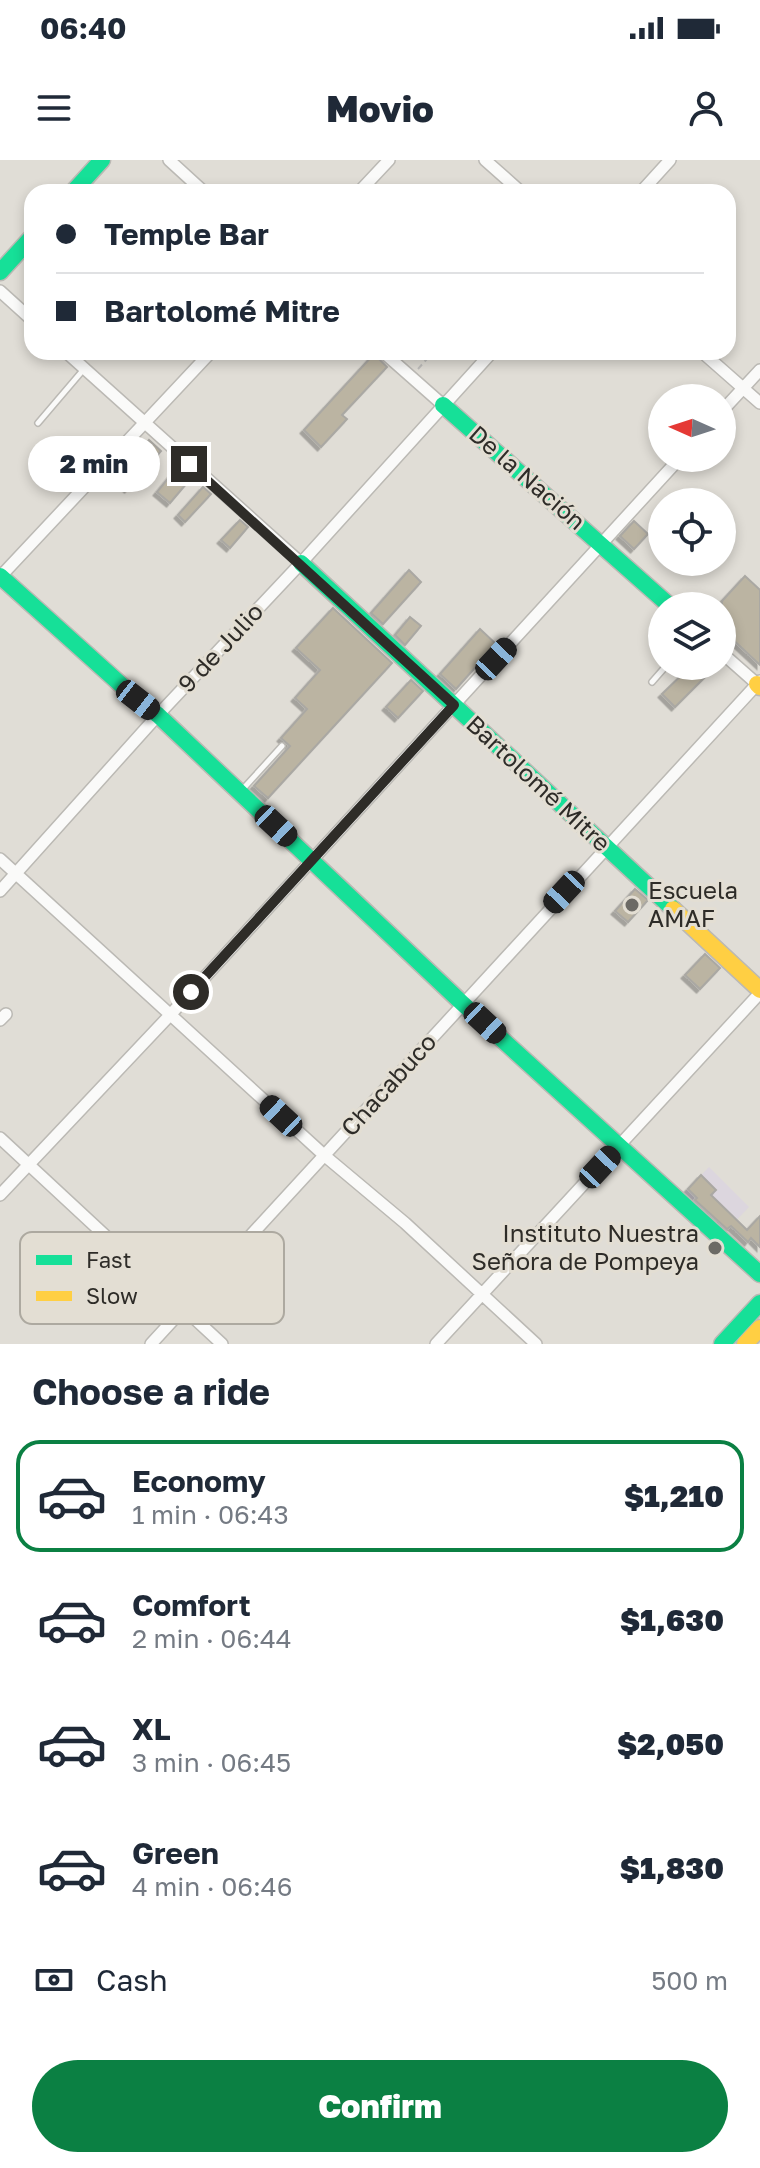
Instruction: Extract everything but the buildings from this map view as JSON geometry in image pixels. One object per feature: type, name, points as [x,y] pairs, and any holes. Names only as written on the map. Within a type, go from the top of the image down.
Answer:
[{"type":"street","points":[[80,184],[102,160]]},
{"type":"street","points":[[169,160],[195,184]]},
{"type":"street","points":[[366,184],[389,160]]},
{"type":"street","points":[[485,160],[512,184]]},
{"type":"street","points":[[648,184],[670,160]]},
{"type":"street","points":[[0,272],[24,246]]},
{"type":"street","points":[[0,291],[24,313]]},
{"type":"street","name":"Bartolomé Mitre","points":[[74,360],[301,563],[760,992]]},
{"type":"street","points":[[204,360],[0,577],[158,715],[462,1003],[760,1274]]},
{"type":"street","name":"De la Nación","points":[[392,360],[655,592]]},
{"type":"street","name":"9 de Julio","points":[[0,891],[485,360]]},
{"type":"street","points":[[711,360],[760,403]]},
{"type":"street","points":[[736,396],[760,370]]},
{"type":"street","points":[[0,1195],[171,1014],[667,472]]},
{"type":"street","points":[[736,665],[759,684]]},
{"type":"street","name":"Chacabuco","points":[[254,1232],[462,1003],[759,684]]},
{"type":"street","points":[[0,859],[536,1344]]},
{"type":"street","points":[[436,1344],[760,992]]},
{"type":"street","points":[[0,1138],[102,1232]]},
{"type":"street","points":[[722,1344],[760,1303]]},
{"type":"street","name":"Chacabuco","points":[[151,1344],[169,1324]]},
{"type":"street","points":[[201,1324],[222,1344]]},
{"type":"street","points":[[745,1344],[760,1328]]},
{"type":"lane","points":[[38,423],[84,369]]},
{"type":"lane","points":[[240,792],[282,746]]},
{"type":"path","points":[[411,376],[426,360]]},
{"type":"shaded area","points":[[709,1167],[749,1207],[724,1233],[684,1193]]},
{"type":"traffic: fast","points":[[80,184],[102,160]]},
{"type":"traffic: fast","points":[[0,272],[24,246]]},
{"type":"traffic: fast","points":[[443,405],[654,592]]},
{"type":"traffic: fast","points":[[301,563],[673,909]]},
{"type":"traffic: fast","points":[[0,576],[158,715],[462,1003],[760,1274]]},
{"type":"traffic: fast","points":[[722,1344],[760,1303]]},
{"type":"traffic: slow","points":[[757,684],[760,687]]},
{"type":"traffic: slow","points":[[673,909],[760,990]]},
{"type":"traffic: slow","points":[[745,1344],[760,1328]]},
{"type":"place","name":"Escuela AMAF","points":[[632,905]]},
{"type":"place","name":"Instituto Nuestra Señora de Pompeya","points":[[715,1248]]},
{"type":"route","points":[[189,464],[454,705],[191,992]]}]
